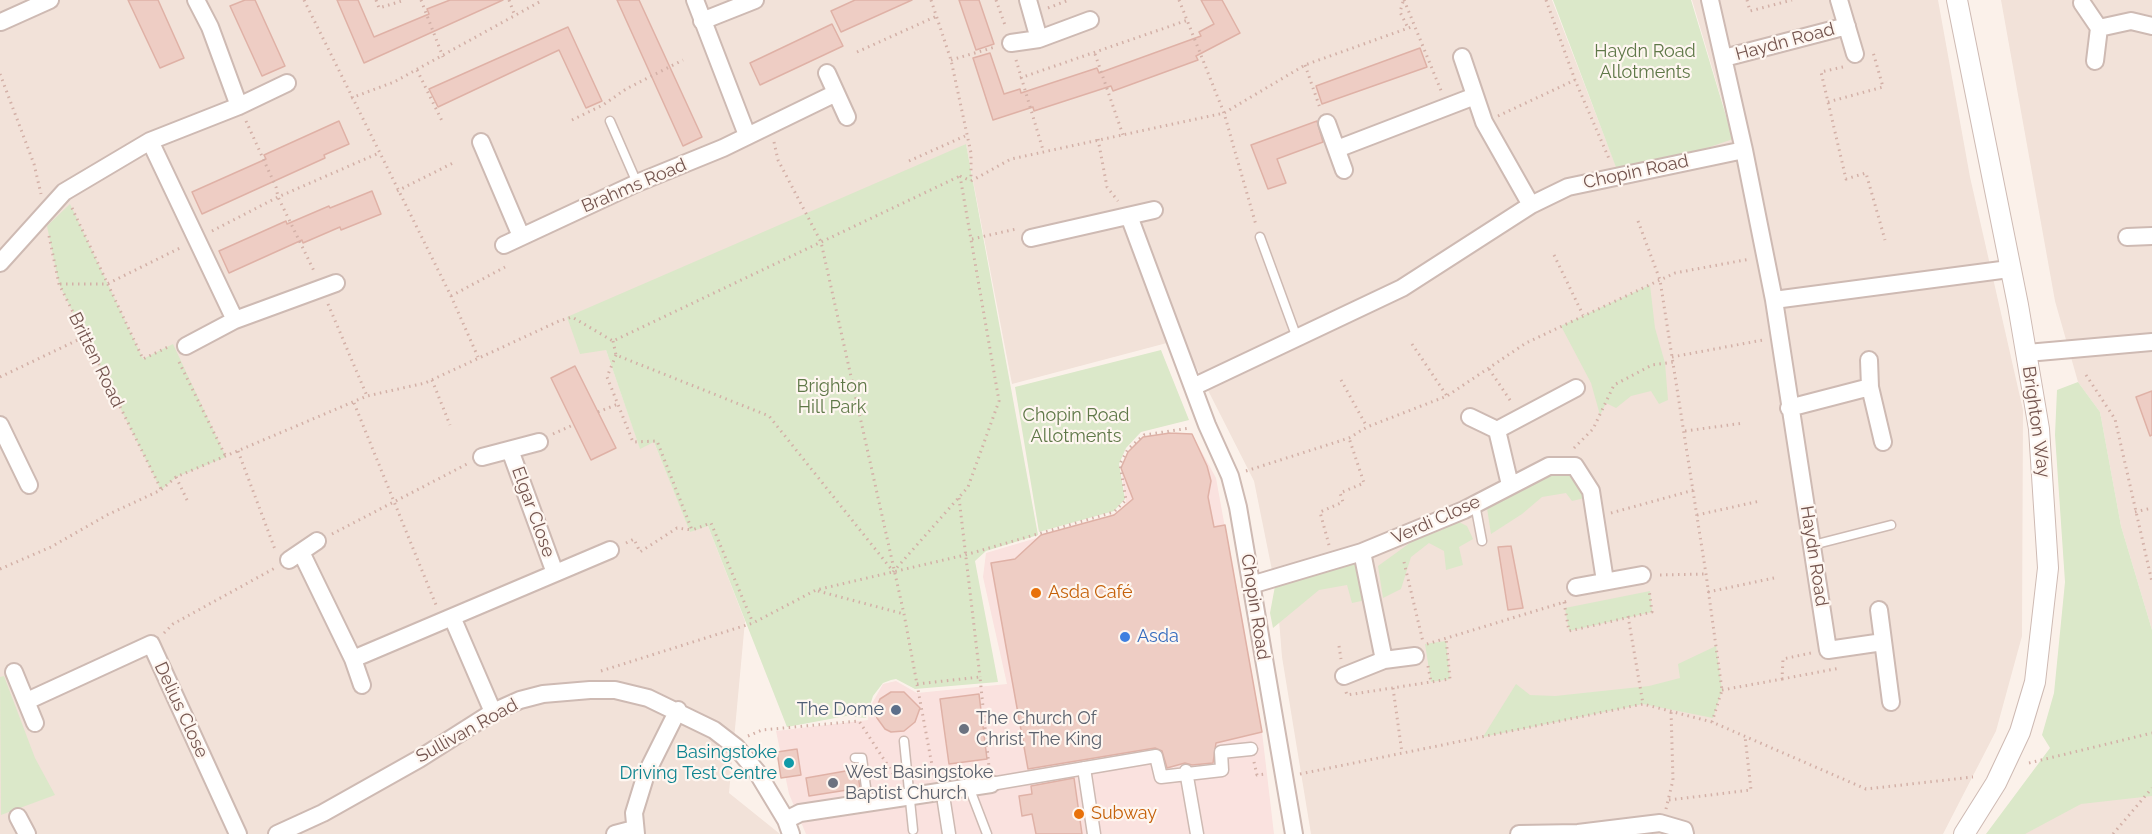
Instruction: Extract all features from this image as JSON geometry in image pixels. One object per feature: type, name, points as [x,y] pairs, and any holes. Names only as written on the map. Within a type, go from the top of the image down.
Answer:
[{"type":"street","points":[[1,22],[50,0]]},
{"type":"street","points":[[196,0],[210,27],[239,106]]},
{"type":"street","points":[[695,0],[747,135]]},
{"type":"street","points":[[702,21],[755,0]]},
{"type":"street","name":"Haydn Road","points":[[1710,0],[1744,150],[1774,300],[1828,650]]},
{"type":"street","name":"Haydn Road","points":[[1839,0],[1855,54]]},
{"type":"street","name":"Brighton Way","points":[[1957,0],[2027,354],[2039,429],[2045,487],[2048,568],[2035,682],[2020,732],[1996,783],[1964,834]]},
{"type":"street","points":[[2082,3],[2099,28],[2095,61]]},
{"type":"street","points":[[1030,7],[1040,39]]},
{"type":"street","points":[[1011,43],[1040,39],[1090,20]]},
{"type":"street","points":[[2099,28],[2131,21],[2152,26]]},
{"type":"street","name":"Haydn Road","points":[[1724,58],[1847,26]]},
{"type":"street","points":[[1462,57],[1484,122],[1532,206]]},
{"type":"street","points":[[827,73],[847,117]]},
{"type":"street","points":[[0,263],[64,192],[150,141],[239,106],[287,83]]},
{"type":"street","name":"Brahms Road","points":[[504,245],[638,183],[723,148],[836,93]]},
{"type":"street","points":[[1337,149],[1475,96]]},
{"type":"street","points":[[1327,123],[1344,170]]},
{"type":"street","points":[[150,141],[235,320]]},
{"type":"street","points":[[481,141],[521,236]]},
{"type":"street","name":"Chopin Road","points":[[1193,387],[1402,288],[1532,206],[1568,187],[1744,150]]},
{"type":"street","points":[[1032,238],[1154,210]]},
{"type":"street","name":"Chopin Road","points":[[1129,216],[1193,387],[1230,476],[1238,507],[1294,834]]},
{"type":"street","points":[[2127,237],[2152,236]]},
{"type":"street","points":[[1774,300],[2009,269]]},
{"type":"street","points":[[186,346],[235,320],[329,285]]},
{"type":"street","points":[[2027,354],[2152,342]]},
{"type":"street","points":[[1869,360],[1870,387],[1883,442]]},
{"type":"street","points":[[1789,408],[1870,387]]},
{"type":"street","points":[[1497,430],[1576,388]]},
{"type":"street","points":[[1470,417],[1497,430]]},
{"type":"street","points":[[0,425],[6,457],[28,485]]},
{"type":"street","points":[[1497,430],[1510,485]]},
{"type":"street","name":"Elgar Close","points":[[482,457],[539,441]]},
{"type":"street","name":"Elgar Close","points":[[510,450],[555,573]]},
{"type":"street","points":[[1548,466],[1575,466],[1591,491],[1605,581]]},
{"type":"street","name":"Verdi Close","points":[[1251,585],[1362,552],[1475,504],[1548,466]]},
{"type":"street","points":[[317,541],[291,559],[353,659],[362,685]]},
{"type":"street","name":"Elgar Close","points":[[353,659],[610,550]]},
{"type":"street","points":[[1362,552],[1384,660]]},
{"type":"street","points":[[1576,587],[1645,575]]},
{"type":"street","points":[[1879,610],[1891,702]]},
{"type":"street","points":[[447,619],[493,712]]},
{"type":"street","points":[[1828,650],[1883,642]]},
{"type":"street","name":"Delius Close","points":[[27,701],[151,644],[238,834]]},
{"type":"street","points":[[1344,676],[1384,660],[1422,655]]},
{"type":"street","points":[[14,672],[35,723]]},
{"type":"street","name":"Sullivan Road","points":[[277,834],[323,813],[429,753],[493,712],[543,694],[590,690],[615,690],[648,698],[678,710],[714,730],[735,747],[757,772],[788,827]]},
{"type":"street","points":[[615,834],[635,832],[634,813],[646,774],[678,710]]},
{"type":"street","points":[[788,827],[800,813],[1156,756],[1161,777],[1187,772],[1222,770],[1221,752],[1251,749]]},
{"type":"street","points":[[1084,768],[1094,834]]},
{"type":"street","points":[[1187,772],[1197,834]]},
{"type":"street","points":[[944,802],[948,834]]},
{"type":"street","points":[[18,817],[27,834]]},
{"type":"street","points":[[1519,834],[1578,834],[1660,824],[1684,830],[1685,834]]},
{"type":"lane","points":[[610,121],[638,183]]},
{"type":"lane","points":[[1260,237],[1297,338]]},
{"type":"lane","points":[[1475,504],[1482,541]]},
{"type":"lane","points":[[1813,545],[1891,525]]},
{"type":"lane","points":[[904,741],[913,830]]},
{"type":"lane","points":[[855,758],[862,758],[868,802]]},
{"type":"lane","points":[[969,787],[987,834]]},
{"type":"path","points":[[304,0],[451,296],[478,357]]},
{"type":"path","points":[[376,0],[379,8],[405,0]]},
{"type":"path","points":[[421,0],[443,57]]},
{"type":"path","points":[[509,0],[515,16]]},
{"type":"path","points":[[351,98],[443,57],[543,0]]},
{"type":"path","points":[[931,0],[951,60],[970,153],[971,181]]},
{"type":"path","points":[[996,0],[1043,150]]},
{"type":"path","points":[[1030,7],[1069,0]]},
{"type":"path","points":[[1179,0],[1224,113],[1260,237]]},
{"type":"path","points":[[1403,0],[1447,105]]},
{"type":"path","points":[[1403,0],[1400,12],[1408,28]]},
{"type":"path","points":[[1546,0],[1575,80],[1612,166]]},
{"type":"path","points":[[1747,0],[1750,11],[1792,0]]},
{"type":"path","points":[[857,52],[937,16]]},
{"type":"path","points":[[1020,78],[1188,20]]},
{"type":"path","points":[[971,181],[1011,159],[1043,150],[1224,113],[1305,65],[1414,26]]},
{"type":"path","points":[[951,60],[1011,43]]},
{"type":"path","points":[[1095,54],[1123,135]]},
{"type":"path","points":[[572,120],[683,60]]},
{"type":"path","points":[[1305,65],[1327,123]]},
{"type":"path","points":[[417,70],[443,123]]},
{"type":"path","points":[[1821,72],[1846,179],[1866,173],[1885,240]]},
{"type":"path","points":[[0,74],[34,164],[42,201]]},
{"type":"path","points":[[1484,122],[1575,80]]},
{"type":"path","points":[[1828,102],[1883,87]]},
{"type":"path","points":[[239,106],[276,187],[278,197],[329,285],[367,396]]},
{"type":"path","points":[[909,161],[965,136]]},
{"type":"path","points":[[1098,139],[1107,187]]},
{"type":"path","points":[[774,141],[778,160],[821,242],[904,614],[935,781]]},
{"type":"path","points":[[59,284],[106,284],[278,197],[379,153]]},
{"type":"path","points":[[397,191],[455,162]]},
{"type":"path","points":[[613,341],[960,176],[971,181]]},
{"type":"path","points":[[894,572],[968,487],[999,401],[960,176]]},
{"type":"path","points":[[64,192],[143,359],[173,344],[226,457]]},
{"type":"path","points":[[1638,221],[1660,280],[1694,490],[1722,690],[1712,722]]},
{"type":"path","points":[[972,239],[1030,225],[1032,238]]},
{"type":"path","name":"Britten Road","points":[[47,226],[59,284],[161,489]]},
{"type":"path","points":[[1554,255],[1583,316]]},
{"type":"path","points":[[1241,472],[1349,438],[1367,427],[1447,396],[1526,343],[1676,273],[1755,259]]},
{"type":"path","points":[[451,296],[505,267]]},
{"type":"path","points":[[0,569],[51,547],[107,515],[161,489],[176,477],[367,396],[432,380],[478,357],[572,317],[613,341],[616,355],[607,377],[633,442],[657,441],[692,530]]},
{"type":"path","points":[[0,377],[84,337]]},
{"type":"path","points":[[1672,357],[1763,340]]},
{"type":"path","points":[[1412,344],[1447,396]]},
{"type":"path","points":[[616,355],[769,416],[894,572]]},
{"type":"path","points":[[1548,466],[1567,455],[1593,429],[1614,385],[1652,364],[1674,362]]},
{"type":"path","points":[[1489,369],[1521,417]]},
{"type":"path","points":[[2086,375],[2115,419],[2152,582]]},
{"type":"path","points":[[432,380],[450,425]]},
{"type":"path","points":[[1341,380],[1367,427]]},
{"type":"path","points":[[354,403],[447,619]]},
{"type":"path","points":[[598,412],[618,404]]},
{"type":"path","points":[[1684,431],[1744,423]]},
{"type":"path","points":[[539,441],[573,425]]},
{"type":"path","points":[[600,672],[753,623],[816,590],[965,555],[1114,512],[1126,500],[1120,464],[1128,449],[1144,435],[1198,428]]},
{"type":"path","points":[[1333,562],[1320,512],[1343,502],[1340,493],[1364,483],[1349,438]]},
{"type":"path","points":[[151,644],[173,624],[291,559],[238,451]]},
{"type":"path","points":[[317,541],[482,457]]},
{"type":"path","points":[[176,477],[188,502]]},
{"type":"path","points":[[1595,517],[1694,490]]},
{"type":"path","points":[[959,498],[991,784]]},
{"type":"path","points":[[1697,514],[1760,501]]},
{"type":"path","points":[[2135,512],[2152,508]]},
{"type":"path","points":[[610,550],[633,539],[640,552],[677,528],[692,530],[711,523],[753,623]]},
{"type":"path","name":"Verdi Close","points":[[1404,562],[1422,655],[1431,682],[1450,679],[1446,638]]},
{"type":"path","points":[[1564,602],[1569,631],[1652,612],[1645,575],[1706,574]]},
{"type":"path","points":[[1708,591],[1774,578]]},
{"type":"path","points":[[1422,655],[1446,638],[1575,599],[1576,587]]},
{"type":"path","points":[[816,590],[904,614]]},
{"type":"path","points":[[1628,616],[1643,704]]},
{"type":"path","points":[[1782,679],[1783,659],[1828,650]]},
{"type":"path","points":[[1722,690],[1840,668]]},
{"type":"path","points":[[917,684],[980,677]]},
{"type":"path","points":[[1393,688],[1402,753]]},
{"type":"path","points":[[1296,775],[1643,704],[1712,722],[1866,789],[1973,777]]},
{"type":"path","points":[[1660,824],[1669,800],[1673,780],[1671,710]]},
{"type":"path","points":[[743,739],[762,730],[859,722],[898,783]]},
{"type":"path","points":[[2029,763],[2152,733]]},
{"type":"path","points":[[1669,800],[1751,790],[1745,736]]},
{"type":"path","points":[[2113,834],[2152,788]]},
{"type":"shaded area","points":[[0,0],[1552,0],[1620,177],[1733,138],[1692,0],[1938,0],[1970,177],[2023,410],[2022,636],[1996,731],[1943,834],[1311,834],[1282,657],[1277,595],[1254,481],[1182,339],[1012,384],[966,144],[606,350],[640,448],[654,442],[690,531],[708,526],[745,621],[729,793],[780,834],[0,834]]},
{"type":"shaded area","points":[[2001,0],[2152,0],[2152,630],[2121,526],[2100,412],[2078,382],[2055,301]]},
{"type":"shaded area","points":[[1170,433],[1192,434],[1216,478],[1262,732],[1274,834],[806,834],[789,794],[776,731],[868,720],[870,707],[883,684],[896,681],[917,693],[1007,684],[983,577],[986,553],[1114,515],[1126,503],[1121,468],[1128,452],[1142,437]]},
{"type":"shaded area","points":[[2152,723],[2152,834],[1986,834]]},
{"type":"green space","name":"Haydn Road Allotments","points":[[1553,0],[1691,0],[1733,139],[1620,178]]},
{"type":"green space","name":"Brighton Hill Park","points":[[966,144],[1038,535],[986,551],[975,561],[998,682],[915,689],[896,679],[891,680],[883,683],[873,696],[866,718],[846,716],[787,727],[708,526],[690,532],[654,442],[640,449],[606,350],[580,354],[567,317]]},
{"type":"green space","points":[[70,204],[143,359],[173,344],[226,457],[176,477],[161,490],[59,284],[47,226]]},
{"type":"green space","points":[[1650,285],[1655,328],[1665,363],[1668,400],[1659,404],[1651,391],[1631,396],[1616,408],[1606,403],[1600,415],[1591,383],[1561,326]]},
{"type":"green space","name":"Chopin Road Allotments","points":[[1161,350],[1189,420],[1141,432],[1126,448],[1119,464],[1125,499],[1114,511],[1039,532],[1015,387]]},
{"type":"green space","points":[[2078,382],[2100,412],[2121,526],[2152,630],[2152,796],[2081,804],[2025,834],[1986,834],[2050,748],[2042,735],[2054,693],[2065,582],[2055,435],[2057,390]]},
{"type":"green space","points":[[1567,472],[1582,489],[1585,498],[1572,501],[1566,493],[1542,497],[1522,514],[1491,534],[1487,508],[1537,479]]},
{"type":"green space","points":[[1455,520],[1467,526],[1473,539],[1459,547],[1463,565],[1446,570],[1444,551],[1429,543],[1411,557],[1401,589],[1383,598],[1378,566],[1414,540],[1442,530]]},
{"type":"green space","points":[[1363,557],[1366,600],[1352,603],[1347,585],[1319,590],[1273,628],[1270,613],[1275,586]]},
{"type":"green space","points":[[1650,591],[1652,612],[1569,631],[1565,608]]},
{"type":"green space","points":[[1446,641],[1450,679],[1431,682],[1425,644]]},
{"type":"green space","points":[[1716,646],[1722,690],[1713,718],[1643,704],[1483,737],[1516,684],[1530,695],[1555,696],[1649,686],[1680,678],[1678,664]]},
{"type":"green space","points":[[4,676],[35,758],[55,795],[1,815],[0,677]]},
{"type":"building","points":[[128,0],[158,0],[184,58],[160,68]]},
{"type":"building","points":[[245,0],[255,0],[285,66],[262,76],[230,6]]},
{"type":"building","points":[[337,0],[358,0],[374,37],[429,14],[427,9],[450,0],[503,0],[364,63]]},
{"type":"building","points":[[617,0],[639,0],[702,137],[683,146]]},
{"type":"building","points":[[855,0],[912,0],[841,32],[831,11]]},
{"type":"building","points":[[959,0],[979,0],[994,44],[976,50]]},
{"type":"building","points":[[1201,0],[1222,0],[1240,33],[1196,56],[1198,60],[1113,91],[1111,86],[1034,111],[1033,107],[993,120],[973,58],[990,53],[1004,94],[1020,89],[1021,93],[1097,68],[1099,73],[1201,36],[1199,32],[1214,24]]},
{"type":"building","points":[[832,24],[843,46],[760,85],[750,63]]},
{"type":"building","points":[[568,27],[602,101],[586,108],[559,50],[438,107],[429,89]]},
{"type":"building","points":[[1420,48],[1427,67],[1322,104],[1316,86]]},
{"type":"building","points":[[339,121],[349,144],[324,155],[325,158],[202,214],[192,192],[266,159],[264,155]]},
{"type":"building","points":[[1317,121],[1323,142],[1277,159],[1286,183],[1268,189],[1251,145]]},
{"type":"building","points":[[372,191],[381,214],[341,230],[340,227],[303,243],[302,240],[229,273],[219,251],[286,221],[287,224]]},
{"type":"building","points":[[575,366],[616,448],[591,460],[551,378]]},
{"type":"building","points":[[2152,391],[2152,435],[2150,436],[2136,397]]},
{"type":"building","name":"Asda","points":[[1170,433],[1192,434],[1207,466],[1211,481],[1208,497],[1214,527],[1225,525],[1262,732],[1216,743],[1213,763],[1192,765],[1185,763],[1167,768],[1162,751],[1155,748],[1028,769],[991,563],[1015,559],[1041,535],[1114,515],[1133,499],[1121,468],[1128,452],[1143,437]]},
{"type":"building","points":[[1511,546],[1523,608],[1508,610],[1498,547]]},
{"type":"building","name":"The Dome","points":[[891,692],[904,692],[920,708],[915,722],[904,731],[891,732],[885,729],[875,712],[880,699]]},
{"type":"building","name":"The Church Of Christ The King","points":[[979,694],[987,759],[949,764],[940,699]]},
{"type":"building","name":"Basingstoke Driving Test Centre","points":[[797,749],[801,775],[781,778],[777,752]]},
{"type":"building","name":"West Basingstoke Baptist Church","points":[[857,769],[860,788],[809,796],[806,778]]},
{"type":"building","points":[[1074,778],[1082,834],[1036,834],[1032,814],[1022,816],[1019,796],[1032,794],[1031,786]]},
{"type":"place","name":"Asda Café","points":[[1036,593]]},
{"type":"place","name":"Asda","points":[[1125,637]]},
{"type":"place","name":"The Dome","points":[[896,710]]},
{"type":"place","name":"The Church Of Christ The King","points":[[964,729]]},
{"type":"place","name":"Basingstoke Driving Test Centre","points":[[789,763]]},
{"type":"place","name":"West Basingstoke Baptist Church","points":[[833,783]]},
{"type":"place","name":"Subway","points":[[1079,814]]}]
